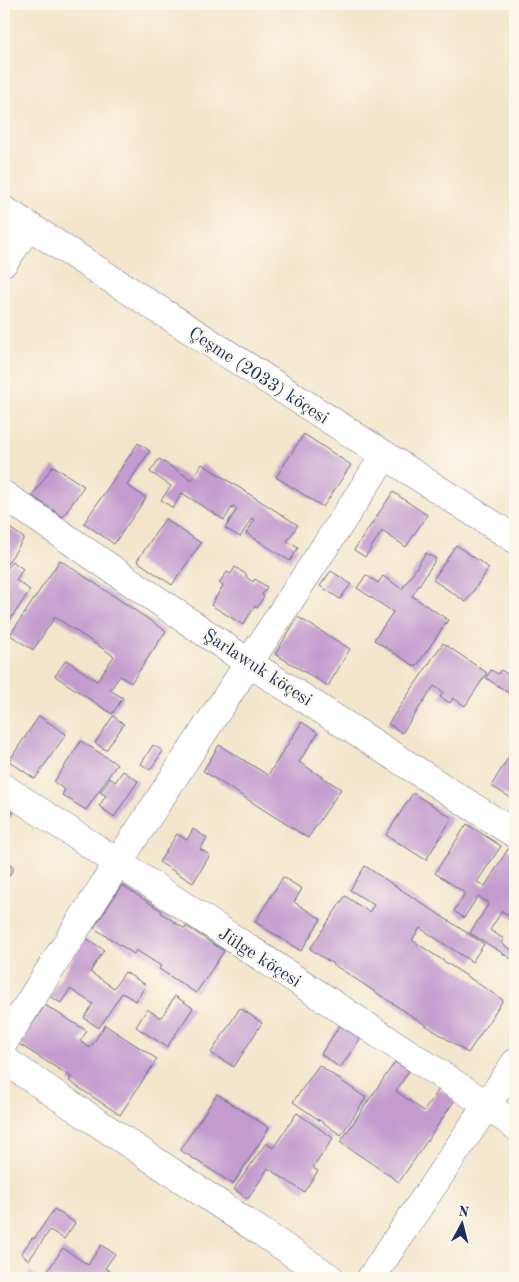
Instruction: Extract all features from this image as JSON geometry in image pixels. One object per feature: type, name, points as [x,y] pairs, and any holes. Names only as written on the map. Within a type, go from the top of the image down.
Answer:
[{"type":"street","name":"Çeşme (2033) köçesi","points":[[4,210],[515,539]]},
{"type":"street","points":[[4,262],[28,227]]},
{"type":"street","points":[[4,1042],[117,864],[385,455]]},
{"type":"street","name":"Şarlawuk köçesi","points":[[4,495],[249,663],[515,834]]},
{"type":"street","name":"Jülge köçesi","points":[[4,788],[117,864],[487,1105],[515,1126]]},
{"type":"street","points":[[4,1060],[330,1278]]},
{"type":"street","points":[[371,1278],[515,1063]]},
{"type":"building","points":[[304,434],[351,465],[323,507],[276,477]]},
{"type":"building","points":[[138,443],[150,451],[127,485],[146,498],[114,544],[84,523]]},
{"type":"building","points":[[159,459],[192,480],[202,464],[298,525],[287,541],[298,548],[290,561],[246,533],[255,520],[252,518],[240,537],[225,528],[237,509],[233,506],[224,520],[182,493],[173,508],[161,500],[171,486],[150,472]]},
{"type":"building","points":[[53,466],[84,486],[63,517],[32,496]]},
{"type":"building","points":[[393,492],[427,515],[406,547],[382,531],[365,557],[354,550]]},
{"type":"building","points":[[165,519],[201,543],[172,585],[137,561]]},
{"type":"building","points":[[4,524],[24,538],[4,569]]},
{"type":"building","points":[[456,545],[489,568],[466,602],[433,580]]},
{"type":"building","points":[[426,553],[436,559],[412,596],[448,620],[416,667],[374,640],[393,612],[357,588],[366,575],[378,583],[383,576],[402,589]]},
{"type":"building","points":[[60,560],[166,631],[131,683],[120,676],[110,690],[123,698],[112,714],[55,676],[66,660],[97,681],[114,656],[55,617],[33,650],[10,635]]},
{"type":"building","points":[[12,561],[23,569],[16,580],[30,590],[4,629],[4,572]]},
{"type":"building","points":[[235,567],[247,575],[246,577],[253,582],[255,579],[267,587],[257,608],[255,606],[243,625],[211,605],[223,586],[219,583],[227,572],[231,574]]},
{"type":"building","points":[[331,571],[351,584],[340,599],[320,586]]},
{"type":"building","points":[[298,617],[350,649],[328,686],[275,654]]},
{"type":"building","points":[[443,643],[487,673],[465,706],[453,698],[450,703],[440,697],[443,692],[434,686],[402,733],[388,724]]},
{"type":"building","points":[[491,670],[498,674],[501,670],[515,679],[515,697],[486,678]]},
{"type":"building","points":[[39,716],[66,734],[35,779],[9,761]]},
{"type":"building","points":[[113,716],[124,724],[106,750],[95,743]]},
{"type":"building","points":[[302,722],[318,733],[299,762],[341,789],[308,838],[203,771],[219,745],[268,775]]},
{"type":"building","points":[[81,741],[117,764],[86,810],[62,795],[65,790],[54,782]]},
{"type":"building","points":[[153,745],[163,751],[150,770],[141,764]]},
{"type":"building","points":[[515,747],[515,800],[491,786]]},
{"type":"building","points":[[123,771],[138,781],[114,817],[99,806],[106,796],[100,792],[110,778],[115,782]]},
{"type":"building","points":[[413,793],[452,818],[426,860],[386,835]]},
{"type":"building","points":[[4,805],[14,811],[4,826]]},
{"type":"building","points":[[467,824],[501,846],[477,882],[485,886],[508,849],[515,854],[515,919],[502,911],[490,930],[504,939],[501,943],[515,952],[515,961],[470,933],[489,903],[478,896],[464,918],[454,911],[465,893],[435,873]]},
{"type":"building","points":[[193,829],[207,838],[200,849],[210,855],[193,883],[159,862],[177,834],[187,840]]},
{"type":"building","points":[[4,861],[14,868],[4,883]]},
{"type":"building","points":[[365,866],[484,944],[472,962],[420,928],[412,940],[503,1000],[468,1053],[310,949],[345,896],[369,912],[374,905],[350,890]]},
{"type":"building","points":[[283,877],[302,889],[294,902],[321,919],[301,951],[255,922]]},
{"type":"building","points":[[122,885],[162,911],[161,913],[185,929],[186,926],[224,951],[196,993],[159,969],[161,966],[136,950],[134,954],[94,928]]},
{"type":"building","points":[[86,938],[104,950],[90,972],[114,988],[125,972],[146,985],[136,1001],[122,993],[99,1028],[84,1018],[93,1004],[70,989],[61,1003],[49,996]]},
{"type":"building","points":[[175,996],[193,1008],[167,1047],[136,1027],[147,1009],[161,1018]]},
{"type":"building","points":[[45,1005],[87,1031],[80,1041],[90,1048],[105,1025],[157,1059],[120,1115],[69,1081],[71,1077],[19,1044]]},
{"type":"building","points":[[240,1008],[262,1023],[234,1067],[211,1053]]},
{"type":"building","points":[[340,1025],[360,1039],[340,1068],[321,1054]]},
{"type":"building","points":[[395,1062],[409,1071],[396,1091],[424,1111],[439,1089],[455,1100],[399,1182],[340,1142]]},
{"type":"building","points":[[319,1065],[366,1098],[341,1135],[293,1102]]},
{"type":"building","points":[[217,1094],[269,1128],[233,1184],[180,1150]]},
{"type":"building","points":[[297,1113],[333,1138],[313,1168],[318,1171],[304,1192],[268,1168],[248,1199],[234,1189],[266,1143],[273,1148]]},
{"type":"building","points":[[54,1209],[75,1223],[64,1239],[50,1230],[29,1260],[21,1254],[32,1238],[34,1239]]},
{"type":"building","points":[[101,1245],[115,1254],[105,1268],[120,1278],[43,1278],[63,1248],[88,1265]]},
{"type":"building","points":[[30,1271],[40,1278],[25,1278]]}]
